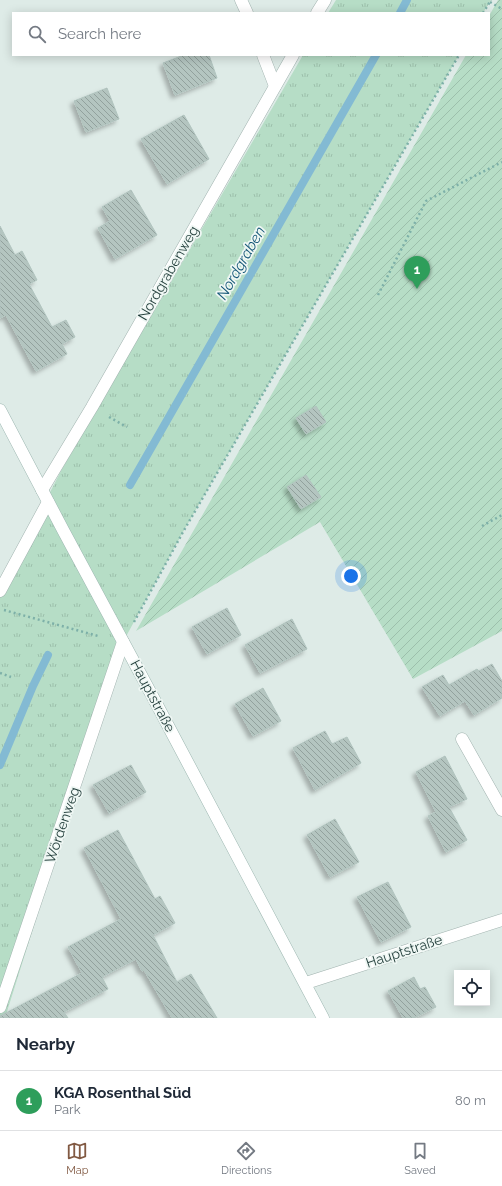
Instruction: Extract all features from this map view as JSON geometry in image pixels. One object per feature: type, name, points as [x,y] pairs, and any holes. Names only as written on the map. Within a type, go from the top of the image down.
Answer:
[{"type":"main road","points":[[241,0],[247,12]]},
{"type":"main road","points":[[319,12],[325,0]]},
{"type":"main road","points":[[263,56],[275,86]]},
{"type":"main road","name":"Nordgrabenweg","points":[[42,490],[92,407],[292,56]]},
{"type":"main road","name":"Hauptstraße","points":[[0,410],[306,983],[323,1018]]},
{"type":"main road","points":[[0,590],[48,502]]},
{"type":"main road","name":"Wördenweg","points":[[0,1008],[123,642]]},
{"type":"main road","points":[[462,740],[502,810]]},
{"type":"main road","name":"Hauptstraße","points":[[306,983],[502,920]]},
{"type":"path","points":[[484,12],[490,1],[502,9]]},
{"type":"path","points":[[137,616],[183,532],[458,56]]},
{"type":"path","points":[[378,295],[426,201],[502,162]]},
{"type":"path","points":[[108,416],[127,427]]},
{"type":"path","points":[[482,526],[502,515]]},
{"type":"path","points":[[0,609],[123,642]]},
{"type":"path","points":[[0,673],[11,677]]},
{"type":"green space","points":[[336,0],[491,0],[484,12],[329,12]]},
{"type":"green space","points":[[498,0],[502,0],[502,631],[413,679],[320,522],[136,631],[465,56],[490,56],[490,14]]},
{"type":"green space","points":[[302,56],[458,56],[183,532],[123,642],[5,1018],[0,1018],[0,589],[62,469]]},
{"type":"building","points":[[181,56],[209,56],[217,78],[175,95],[163,63]]},
{"type":"building","points":[[107,88],[119,119],[86,132],[74,101]]},
{"type":"building","points":[[184,115],[209,159],[167,184],[141,139]]},
{"type":"building","points":[[131,190],[157,235],[115,259],[98,228],[110,221],[102,207]]},
{"type":"building","points":[[0,226],[15,255],[22,251],[37,280],[29,284],[52,327],[66,320],[75,337],[62,344],[67,354],[36,371],[6,315],[0,318]]},
{"type":"building","points":[[316,406],[326,422],[306,434],[296,418]]},
{"type":"building","points":[[306,475],[321,497],[301,509],[287,487]]},
{"type":"building","points":[[227,608],[241,635],[207,654],[192,627]]},
{"type":"building","points":[[292,619],[307,649],[260,673],[245,645]]},
{"type":"building","points":[[492,664],[502,681],[502,698],[474,715],[465,701],[440,716],[422,687],[443,675],[449,685],[477,669],[479,671]]},
{"type":"building","points":[[263,688],[281,721],[253,736],[235,704]]},
{"type":"building","points":[[325,731],[332,744],[347,737],[361,763],[315,790],[293,748]]},
{"type":"building","points":[[445,756],[467,799],[449,807],[467,840],[446,852],[428,816],[436,812],[416,772]]},
{"type":"building","points":[[131,765],[146,792],[109,813],[93,785]]},
{"type":"building","points":[[335,819],[359,862],[330,877],[307,835]]},
{"type":"building","points":[[118,830],[155,899],[160,896],[175,923],[153,935],[177,982],[191,974],[217,1018],[172,1018],[136,959],[102,977],[108,989],[64,1012],[68,1018],[0,1018],[0,1016],[82,973],[68,947],[121,919],[84,848]]},
{"type":"building","points":[[388,882],[411,927],[381,942],[357,897]]},
{"type":"building","points":[[414,977],[420,989],[425,987],[436,1007],[414,1018],[403,1018],[388,991]]},
{"type":"waterway","name":"Nordgraben","points":[[401,12],[407,0]]},
{"type":"waterway","name":"Nordgraben","points":[[130,485],[375,56]]},
{"type":"waterway","name":"Nordgraben","points":[[0,765],[33,686],[48,655]]},
{"type":"place","name":"KGA Rosenthal Süd","points":[[417,289]]}]
